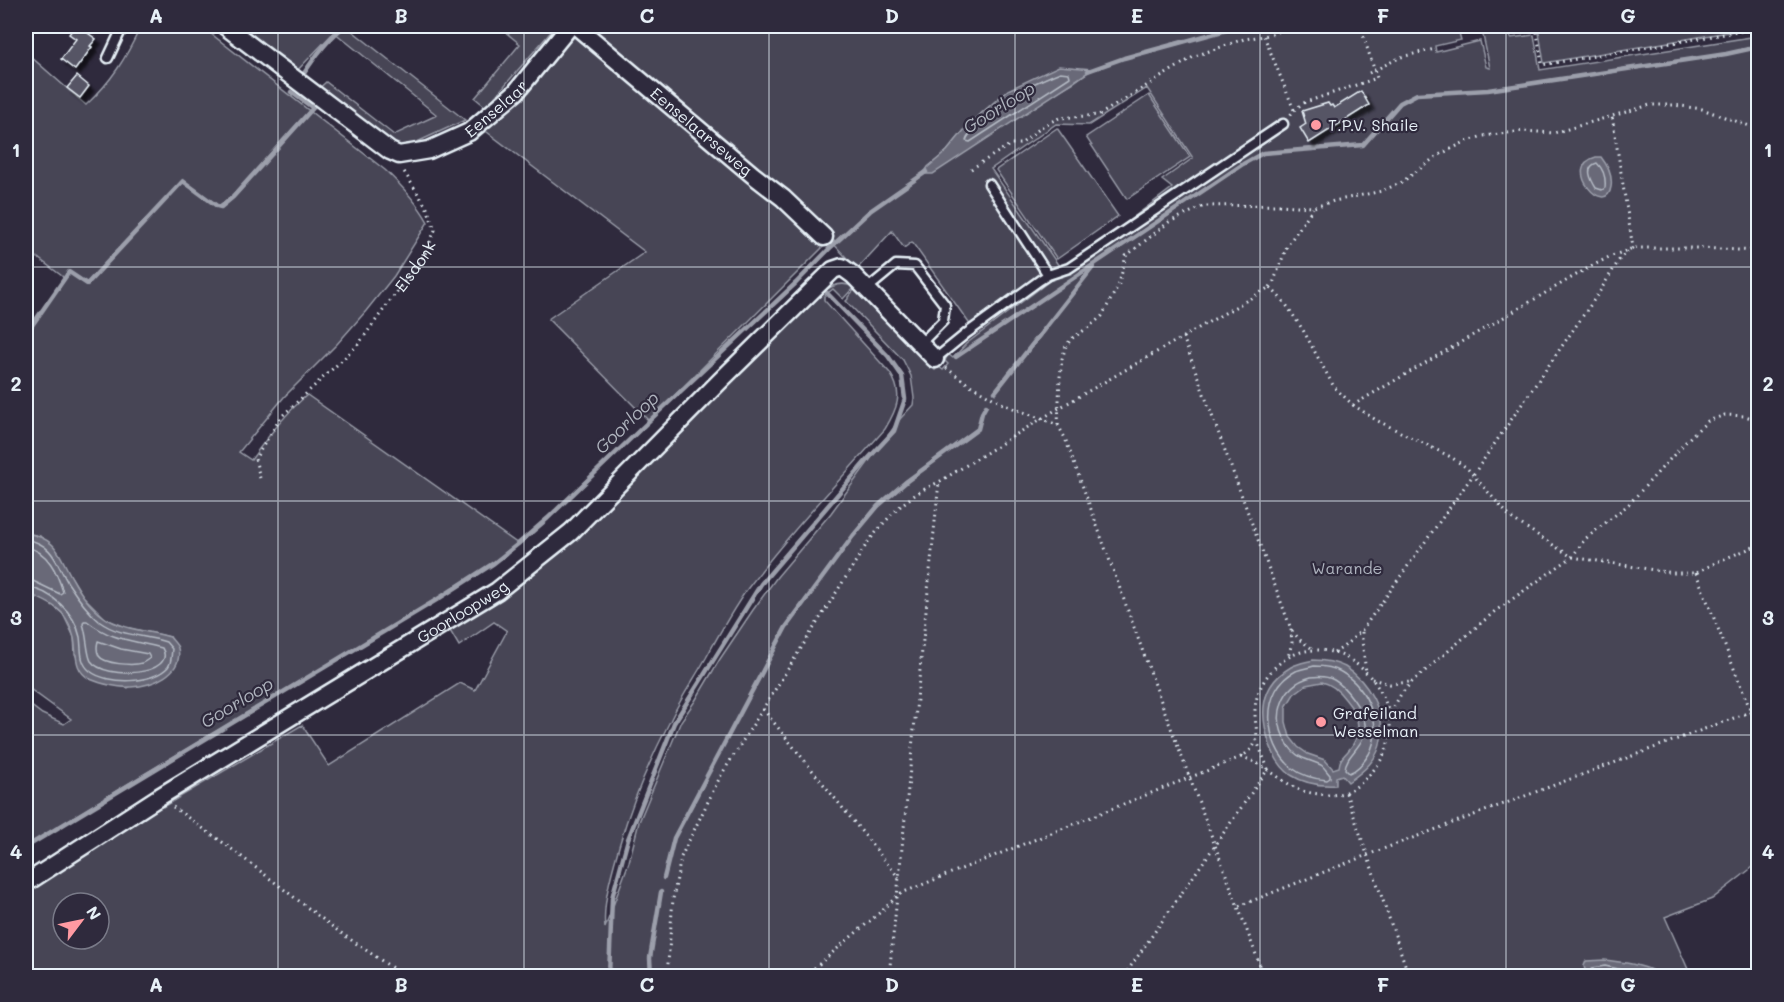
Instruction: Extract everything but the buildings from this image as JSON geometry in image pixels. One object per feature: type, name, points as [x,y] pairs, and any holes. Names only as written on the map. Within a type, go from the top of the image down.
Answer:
[{"type":"street","points":[[225,26],[390,151],[399,155]]},
{"type":"street","name":"Eenselaar","points":[[399,155],[429,150],[468,132],[516,92],[570,26]]},
{"type":"street","name":"Eenselaarseweg","points":[[576,26],[783,198],[824,237]]},
{"type":"street","name":"Goorloopweg","points":[[26,883],[159,797],[497,591],[571,532],[833,270],[842,267],[867,289]]},
{"type":"street","points":[[867,289],[935,359]]},
{"type":"lane","points":[[108,58],[123,26]]},
{"type":"lane","points":[[935,359],[1048,275],[1069,268],[1283,124]]},
{"type":"lane","points":[[989,184],[1048,275]]},
{"type":"lane","points":[[867,289],[896,265],[915,266],[945,305],[943,321],[920,344]]},
{"type":"path","points":[[971,169],[1011,144],[1021,144],[1044,125],[1059,118],[1099,115],[1195,56],[1244,39],[1298,26]]},
{"type":"path","points":[[1536,26],[1542,65],[1755,29],[1754,26]]},
{"type":"path","points":[[1283,124],[1294,110],[1303,104],[1377,78],[1362,32]]},
{"type":"path","points":[[1264,36],[1294,110]]},
{"type":"path","points":[[1369,73],[1401,57],[1435,49]]},
{"type":"path","points":[[1263,976],[1065,438],[1058,425],[1060,376],[1066,346],[1071,339],[1102,316],[1119,284],[1126,256],[1169,222],[1204,206],[1314,207],[1382,191],[1402,182],[1437,156],[1483,136],[1523,131],[1554,133],[1650,105],[1674,105],[1702,109],[1758,129]]},
{"type":"path","points":[[1612,116],[1633,248]]},
{"type":"path","name":"Elsdonk","points":[[260,478],[255,459],[281,417],[357,346],[426,252],[435,230],[427,208],[401,167],[399,155]]},
{"type":"path","points":[[667,976],[673,898],[681,857],[720,777],[868,542],[895,509],[920,490],[939,482],[1059,408],[1270,287],[1287,246],[1314,207]]},
{"type":"path","points":[[1334,653],[1362,630],[1473,475],[1621,257],[1633,248]]},
{"type":"path","points":[[1353,405],[1609,257],[1633,248],[1758,251]]},
{"type":"path","points":[[1270,287],[1285,303],[1303,330],[1334,387],[1353,405],[1404,435],[1451,457],[1467,468],[1511,518],[1572,557],[1673,573],[1696,573],[1758,545]]},
{"type":"path","points":[[1183,337],[1291,629],[1292,643],[1288,657]]},
{"type":"path","points":[[935,359],[970,386],[990,397],[1021,412],[1058,425]]},
{"type":"path","points":[[1390,714],[1401,694],[1412,682],[1494,612],[1572,557],[1585,539],[1628,505],[1693,434],[1708,421],[1725,415],[1745,416],[1758,420]]},
{"type":"path","points":[[889,976],[939,482]]},
{"type":"path","points":[[1696,573],[1758,729]]},
{"type":"path","points":[[1291,629],[1314,651]]},
{"type":"path","points":[[1362,630],[1366,672]]},
{"type":"path","points":[[1241,757],[1268,769],[1302,791],[1327,795],[1346,793],[1363,782],[1378,766],[1385,754],[1391,731],[1387,702],[1366,672],[1350,660],[1334,653],[1314,651],[1288,657],[1274,669],[1260,687],[1254,705],[1258,748],[1268,769]]},
{"type":"path","points":[[1372,679],[1390,684],[1412,682]]},
{"type":"path","points":[[763,709],[899,878]]},
{"type":"path","points":[[1238,907],[1367,855],[1758,709]]},
{"type":"path","points":[[805,976],[884,909],[898,894],[1241,757],[1250,751],[1257,740]]},
{"type":"path","points":[[1124,976],[1268,769]]},
{"type":"path","points":[[1346,793],[1409,976]]},
{"type":"path","points":[[159,797],[225,844],[338,931],[404,976]]},
{"type":"green space","points":[[141,26],[201,26],[385,170],[409,194],[428,222],[394,276],[366,311],[284,397],[239,452],[251,460],[277,426],[307,395],[518,544],[494,563],[438,599],[126,785],[33,842],[26,851],[26,702],[42,714],[64,724],[71,719],[26,686],[26,592],[50,603],[63,614],[74,637],[75,654],[89,678],[128,688],[170,637],[126,627],[106,619],[83,596],[40,536],[26,533],[26,336],[64,279],[26,249],[26,65],[31,57],[86,105],[118,68]]},
{"type":"green space","points":[[228,26],[346,26],[465,120],[393,151],[314,93],[326,82],[394,135],[437,115],[334,32],[292,76]]},
{"type":"green space","points":[[498,26],[556,26],[486,107],[475,98],[520,44]]},
{"type":"green space","name":"Warande","points":[[587,26],[1457,26],[1461,40],[1435,46],[1436,52],[1480,41],[1486,67],[1490,68],[1481,26],[1508,26],[1511,38],[1534,35],[1540,70],[1758,36],[1758,863],[1712,899],[1665,917],[1691,976],[26,976],[26,894],[156,803],[163,807],[302,725],[329,766],[460,683],[475,690],[507,631],[494,622],[459,646],[449,629],[681,432],[822,292],[838,285],[850,285],[854,287],[843,299],[833,289],[824,296],[824,300],[890,373],[897,388],[896,408],[885,429],[798,527],[748,588],[678,705],[649,766],[625,827],[609,886],[604,918],[605,928],[629,862],[639,822],[681,721],[720,659],[777,577],[831,513],[900,419],[913,405],[911,376],[903,360],[846,301],[848,297],[856,288],[935,370],[939,367],[943,370],[948,364],[945,361],[948,354],[953,358],[966,344],[1172,188],[1162,180],[1193,158],[1147,88],[1089,125],[1056,124],[991,169],[1059,266],[971,326],[912,242],[904,248],[892,231],[857,269],[830,240]],"holes":[[[1092,69],[1074,82],[928,167],[947,151],[970,123],[980,116]]]},
{"type":"green space","points":[[1538,26],[1752,26],[1752,28],[1544,63]]},
{"type":"green space","points":[[572,35],[584,37],[752,177],[824,246],[649,421],[548,319],[645,252],[483,129]]},
{"type":"green space","points":[[1149,95],[1190,157],[1127,199],[1086,137]]},
{"type":"green space","points":[[1057,128],[1118,216],[1057,259],[996,170]]},
{"type":"water","points":[[1059,66],[1093,69],[933,174],[923,174],[947,151],[970,123],[1008,90]]},
{"type":"water","points":[[1596,157],[1604,160],[1611,179],[1611,187],[1607,195],[1601,197],[1588,187],[1582,170],[1586,162]]},
{"type":"water","points":[[26,533],[45,539],[56,548],[82,595],[104,617],[127,627],[170,637],[177,647],[179,657],[171,672],[148,684],[131,687],[105,684],[85,675],[78,666],[73,635],[64,615],[54,606],[26,592]]},
{"type":"water","points":[[1313,660],[1337,664],[1353,673],[1368,689],[1380,718],[1382,729],[1380,746],[1374,759],[1348,782],[1342,775],[1336,777],[1336,785],[1313,784],[1287,772],[1276,757],[1266,733],[1265,701],[1273,682],[1294,666]],"holes":[[[1326,683],[1338,691],[1350,705],[1358,724],[1353,744],[1342,758],[1339,767],[1333,769],[1325,760],[1308,754],[1298,747],[1290,737],[1286,722],[1286,707],[1294,694],[1306,685]]]},
{"type":"water","points":[[1605,960],[1649,969],[1660,976],[1590,976],[1586,974],[1584,966],[1586,961]]},
{"type":"waterway","points":[[301,78],[321,50],[345,26]]},
{"type":"waterway","name":"Goorloop","points":[[1088,71],[1124,58],[1241,26]]},
{"type":"waterway","points":[[956,357],[1243,164],[1263,153],[1363,145],[1400,103],[1417,94],[1488,90],[1726,54],[1758,47]]},
{"type":"waterway","points":[[26,334],[69,272],[87,284],[183,181],[217,206],[221,207],[233,197],[313,108],[291,92]]},
{"type":"waterway","name":"Goorloop","points":[[26,847],[494,563],[548,518],[870,211],[926,172]]},
{"type":"waterway","points":[[995,392],[1093,267]]},
{"type":"waterway","points":[[609,976],[612,898],[628,839],[674,723],[761,584],[894,431],[905,399],[902,376],[888,356],[827,293]]},
{"type":"waterway","points":[[664,878],[674,838],[786,627],[878,506],[907,481],[978,429],[986,406]]},
{"type":"waterway","points":[[651,976],[650,958],[661,892]]},
{"type":"place","name":"T.P.V. Shaile","points":[[1316,125]]},
{"type":"place","name":"Grafeiland Wesselman","points":[[1321,722]]}]
